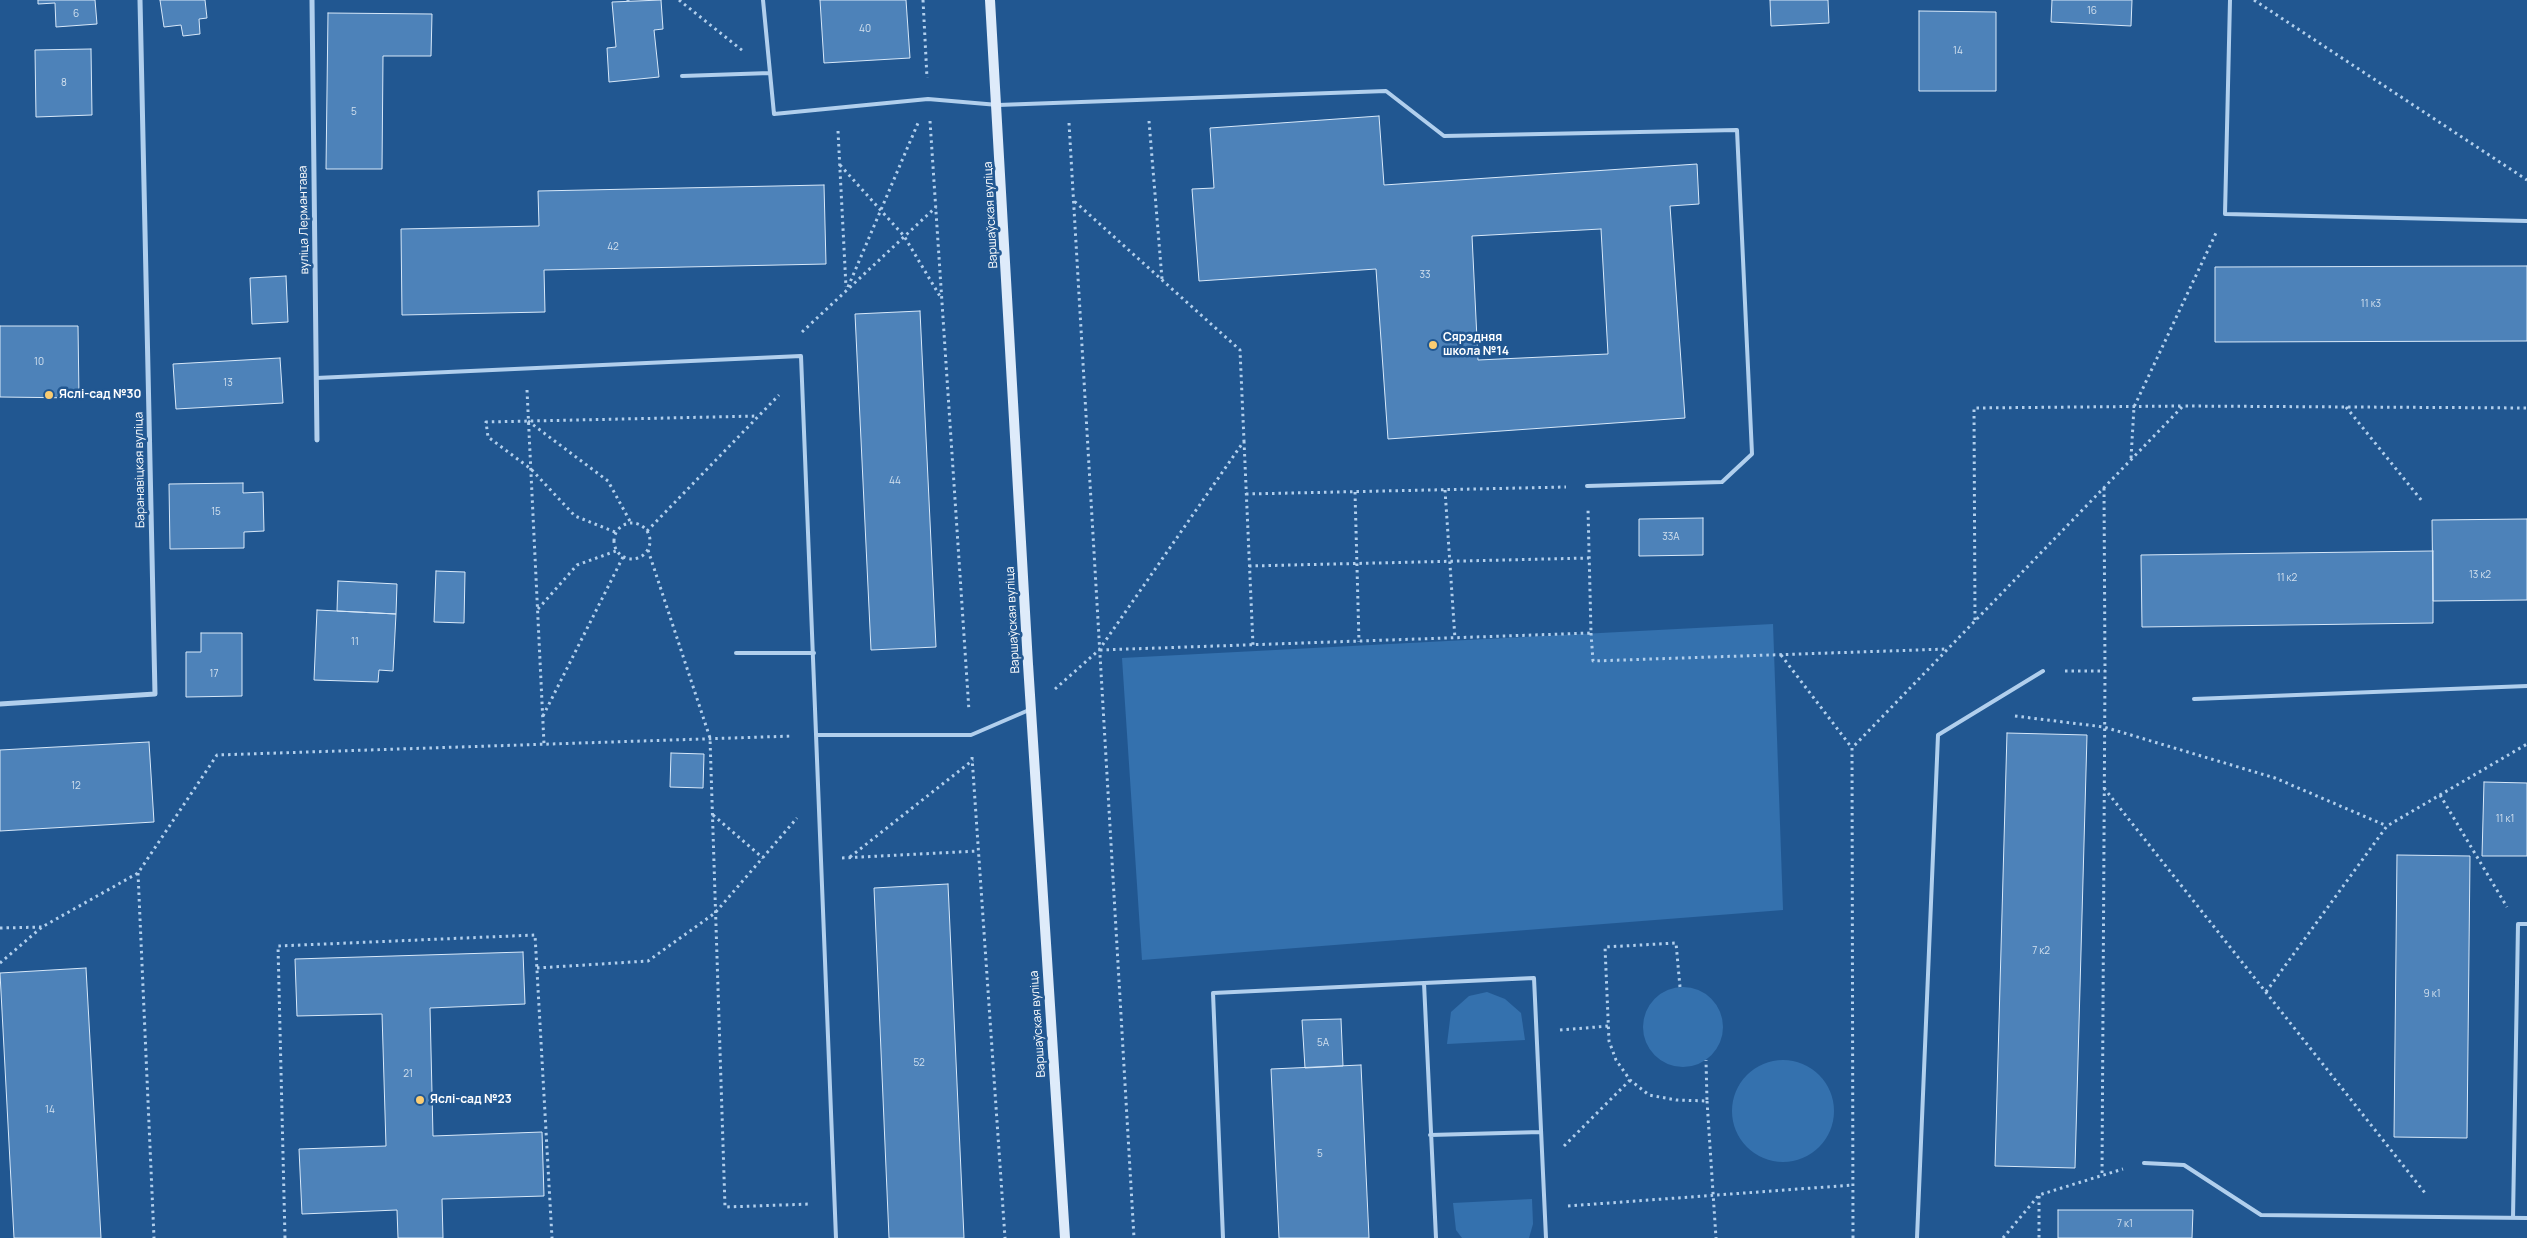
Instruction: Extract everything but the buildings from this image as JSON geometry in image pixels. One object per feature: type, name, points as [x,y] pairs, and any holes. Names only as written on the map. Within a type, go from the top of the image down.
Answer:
[{"type":"street","name":"Баранавіцкая вуліца","points":[[0,704],[155,694],[140,0]]},
{"type":"street","name":"вуліца Лермантава","points":[[312,0],[317,440]]},
{"type":"street","name":"Варшаўская вуліца","points":[[990,0],[998,105],[1031,709],[1065,1238]]},
{"type":"lane","points":[[763,0],[774,114],[928,99],[998,105],[1386,91],[1444,136],[1738,130],[1752,454],[1722,482],[1587,486]]},
{"type":"lane","points":[[2230,0],[2225,214],[2527,221]]},
{"type":"lane","points":[[682,76],[770,73]]},
{"type":"lane","points":[[316,378],[801,356],[836,1238]]},
{"type":"lane","points":[[736,653],[814,653]]},
{"type":"lane","points":[[1917,1238],[1938,735],[2042,671]]},
{"type":"lane","points":[[2194,699],[2527,686]]},
{"type":"lane","points":[[816,735],[971,735],[1031,709]]},
{"type":"lane","points":[[2513,1218],[2518,924],[2527,924]]},
{"type":"lane","points":[[1223,1238],[1213,993],[1534,978],[1546,1238]]},
{"type":"lane","points":[[1424,983],[1436,1238]]},
{"type":"lane","points":[[1430,1135],[1542,1132]]},
{"type":"lane","points":[[2144,1163],[2184,1165],[2261,1215],[2527,1218]]},
{"type":"path","points":[[679,0],[770,73]]},
{"type":"path","points":[[924,0],[928,99],[1005,1238]]},
{"type":"path","points":[[2254,0],[2527,180]]},
{"type":"path","points":[[846,290],[928,99]]},
{"type":"path","points":[[1148,100],[1162,280]]},
{"type":"path","points":[[1068,103],[1134,1238]]},
{"type":"path","points":[[837,108],[846,290]]},
{"type":"path","points":[[840,165],[904,236],[942,299]]},
{"type":"path","points":[[1074,200],[1240,350],[1253,645]]},
{"type":"path","points":[[776,357],[936,207]]},
{"type":"path","points":[[2131,459],[2134,407],[2225,214]]},
{"type":"path","points":[[526,369],[544,744]]},
{"type":"path","points":[[648,531],[802,371]]},
{"type":"path","points":[[1975,620],[1974,408],[2183,406]]},
{"type":"path","points":[[2346,407],[2422,501]]},
{"type":"path","points":[[615,532],[575,516],[531,469],[488,437],[486,422],[758,416]]},
{"type":"path","points":[[528,421],[608,481],[631,522]]},
{"type":"path","points":[[1100,650],[1244,441]]},
{"type":"path","points":[[1246,494],[1587,486],[1593,661],[1947,649]]},
{"type":"path","points":[[2102,1176],[2105,671],[2104,487]]},
{"type":"path","points":[[1445,490],[1456,638]]},
{"type":"path","points":[[1355,492],[1359,642]]},
{"type":"path","points":[[631,522],[641,524],[648,531],[650,540],[648,550],[642,557],[632,560],[623,558],[616,551],[613,542],[615,532],[622,526],[631,522]]},
{"type":"path","points":[[648,550],[710,738],[725,1207],[834,1203]]},
{"type":"path","points":[[538,610],[577,565],[616,551]]},
{"type":"path","points":[[543,716],[623,558]]},
{"type":"path","points":[[1249,566],[1589,558]]},
{"type":"path","points":[[1100,650],[1591,633]]},
{"type":"path","points":[[1781,654],[1852,748]]},
{"type":"path","points":[[2042,671],[2105,671]]},
{"type":"path","points":[[1978,711],[2104,727],[2275,778],[2387,826]]},
{"type":"path","points":[[0,963],[42,927],[138,873],[217,755],[816,735]]},
{"type":"path","points":[[2266,992],[2387,826],[2527,744]]},
{"type":"path","points":[[850,857],[973,760]]},
{"type":"path","points":[[2104,788],[2444,1217]]},
{"type":"path","points":[[536,968],[648,961],[715,913],[819,792]]},
{"type":"path","points":[[2440,795],[2518,924]]},
{"type":"path","points":[[712,815],[763,858]]},
{"type":"path","points":[[822,858],[979,852]]},
{"type":"path","points":[[138,873],[154,1238]]},
{"type":"path","points":[[0,928],[42,927]]},
{"type":"path","points":[[285,1238],[278,946],[535,935],[552,1238]]},
{"type":"path","points":[[1680,987],[1676,943],[1605,947],[1609,1042],[1616,1060],[1630,1080],[1650,1095],[1676,1100],[1707,1101]]},
{"type":"path","points":[[1536,1031],[1609,1026]]},
{"type":"path","points":[[1706,1060],[1716,1238]]},
{"type":"path","points":[[1543,1168],[1630,1080]]},
{"type":"path","points":[[2003,1238],[2039,1195],[2144,1163]]},
{"type":"path","points":[[1545,1208],[1853,1185]]},
{"type":"path","points":[[2039,1195],[2039,1238]]},
{"type":"shaded area","points":[[1773,624],[1783,910],[1142,960],[1122,658]]},
{"type":"shaded area","points":[[1683,987],[1698,990],[1711,999],[1720,1012],[1723,1027],[1720,1042],[1711,1055],[1698,1064],[1683,1067],[1668,1064],[1655,1055],[1646,1042],[1643,1027],[1646,1012],[1655,999],[1668,990]]},
{"type":"shaded area","points":[[1487,992],[1505,999],[1521,1013],[1525,1040],[1447,1044],[1451,1012],[1469,996]]},
{"type":"shaded area","points":[[1783,1060],[1803,1063],[1812,1068],[1826,1082],[1831,1091],[1834,1111],[1831,1131],[1826,1140],[1812,1154],[1803,1159],[1783,1162],[1763,1159],[1754,1154],[1740,1140],[1735,1131],[1732,1111],[1735,1091],[1740,1082],[1754,1068],[1763,1063]]},
{"type":"shaded area","points":[[1532,1199],[1533,1224],[1529,1238],[1462,1238],[1456,1230],[1453,1203]]},
{"type":"place","name":"Сярэдняя школа №14","points":[[1433,345]]},
{"type":"place","name":"Яслі-сад №30","points":[[49,395]]},
{"type":"place","name":"Яслі-сад №23","points":[[420,1100]]}]
